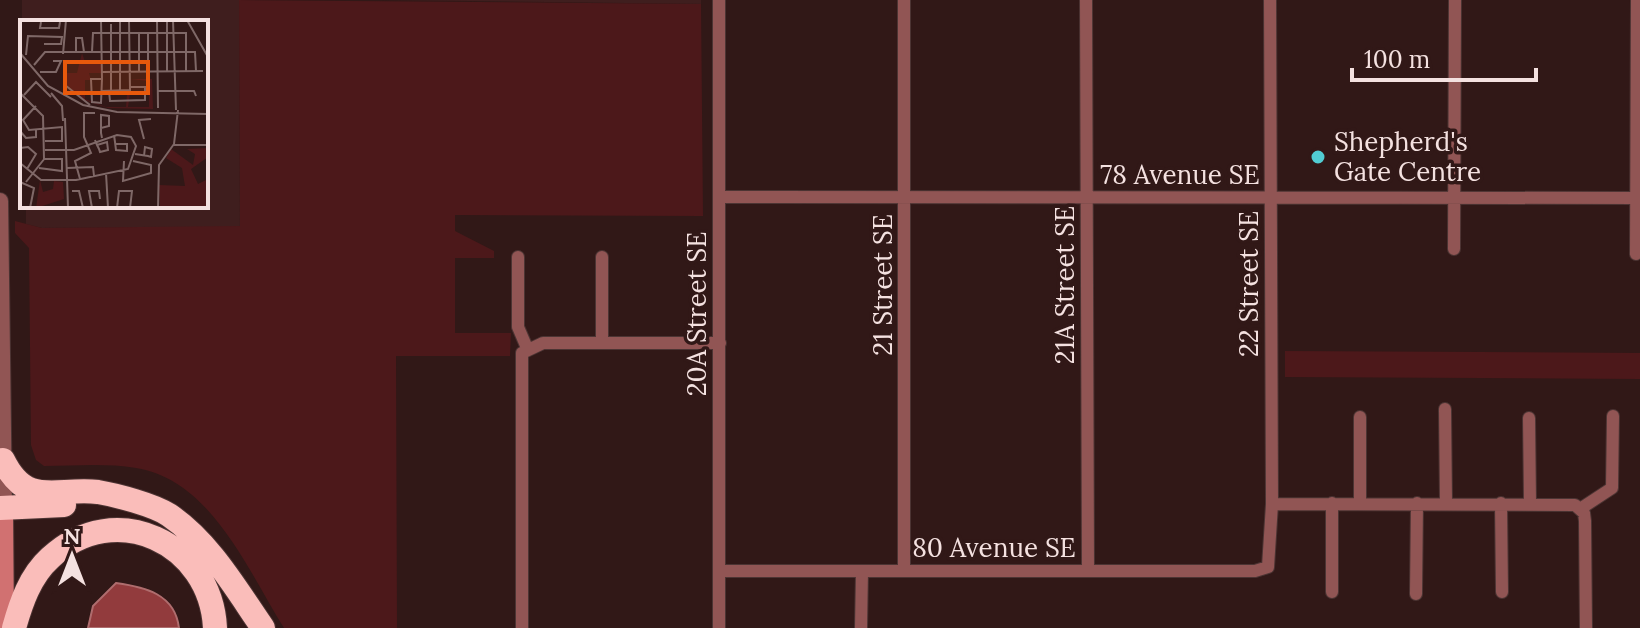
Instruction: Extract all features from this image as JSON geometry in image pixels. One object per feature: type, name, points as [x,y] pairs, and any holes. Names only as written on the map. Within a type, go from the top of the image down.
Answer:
[{"type":"highway","points":[[3,460],[11,476],[31,491],[99,492],[168,514],[196,539],[229,577],[263,628]]},
{"type":"highway","points":[[2,508],[126,501]]},
{"type":"highway","points":[[14,628],[24,595],[50,558],[86,537],[119,531],[149,534],[190,561],[210,595],[215,628]]},
{"type":"main road","points":[[2,508],[5,628]]},
{"type":"street","name":"20A Street SE","points":[[719,0],[719,628]]},
{"type":"street","name":"21 Street SE","points":[[904,0],[904,571]]},
{"type":"street","name":"21A Street SE","points":[[1086,0],[1088,570]]},
{"type":"street","name":"22 Street SE","points":[[1268,567],[1272,504],[1270,0]]},
{"type":"street","points":[[1454,249],[1455,0]]},
{"type":"street","points":[[1636,254],[1637,0]]},
{"type":"street","name":"78 Avenue SE","points":[[719,197],[1638,198]]},
{"type":"street","points":[[0,201],[2,508]]},
{"type":"street","points":[[518,257],[518,327],[527,348]]},
{"type":"street","points":[[602,257],[602,342]]},
{"type":"street","points":[[522,628],[520,361],[527,348],[543,343],[720,343]]},
{"type":"street","points":[[1445,409],[1446,503]]},
{"type":"street","points":[[1580,509],[1612,488],[1613,416]]},
{"type":"street","points":[[1360,417],[1360,503]]},
{"type":"street","points":[[1529,418],[1530,503]]},
{"type":"street","points":[[1332,503],[1332,592]]},
{"type":"street","points":[[1416,594],[1417,503]]},
{"type":"street","points":[[1501,503],[1502,592]]},
{"type":"street","points":[[1272,504],[1530,503],[1566,504],[1580,509],[1585,521],[1586,628]]},
{"type":"street","name":"80 Avenue SE","points":[[719,571],[1255,571],[1268,567]]},
{"type":"street","points":[[861,628],[862,571]]},
{"type":"shaded area","points":[[22,0],[239,0],[240,227],[42,228],[26,224],[26,208],[208,208],[208,20],[22,20]]},
{"type":"shaded area","points":[[239,0],[701,4],[703,216],[455,215],[455,231],[494,251],[494,258],[455,258],[455,333],[511,333],[510,356],[396,356],[397,628],[284,628],[224,530],[186,490],[162,476],[136,468],[44,466],[36,460],[31,445],[29,248],[15,233],[15,221],[42,228],[240,226]]},
{"type":"shaded area","points":[[381,0],[701,0],[701,4]]},
{"type":"shaded area","points":[[1285,351],[1640,353],[1640,379],[1285,377]]},
{"type":"shaded area","points":[[116,583],[157,594],[172,607],[179,628],[88,628],[93,606]]},
{"type":"place","name":"Shepherd's Gate Centre","points":[[1318,157]]}]
